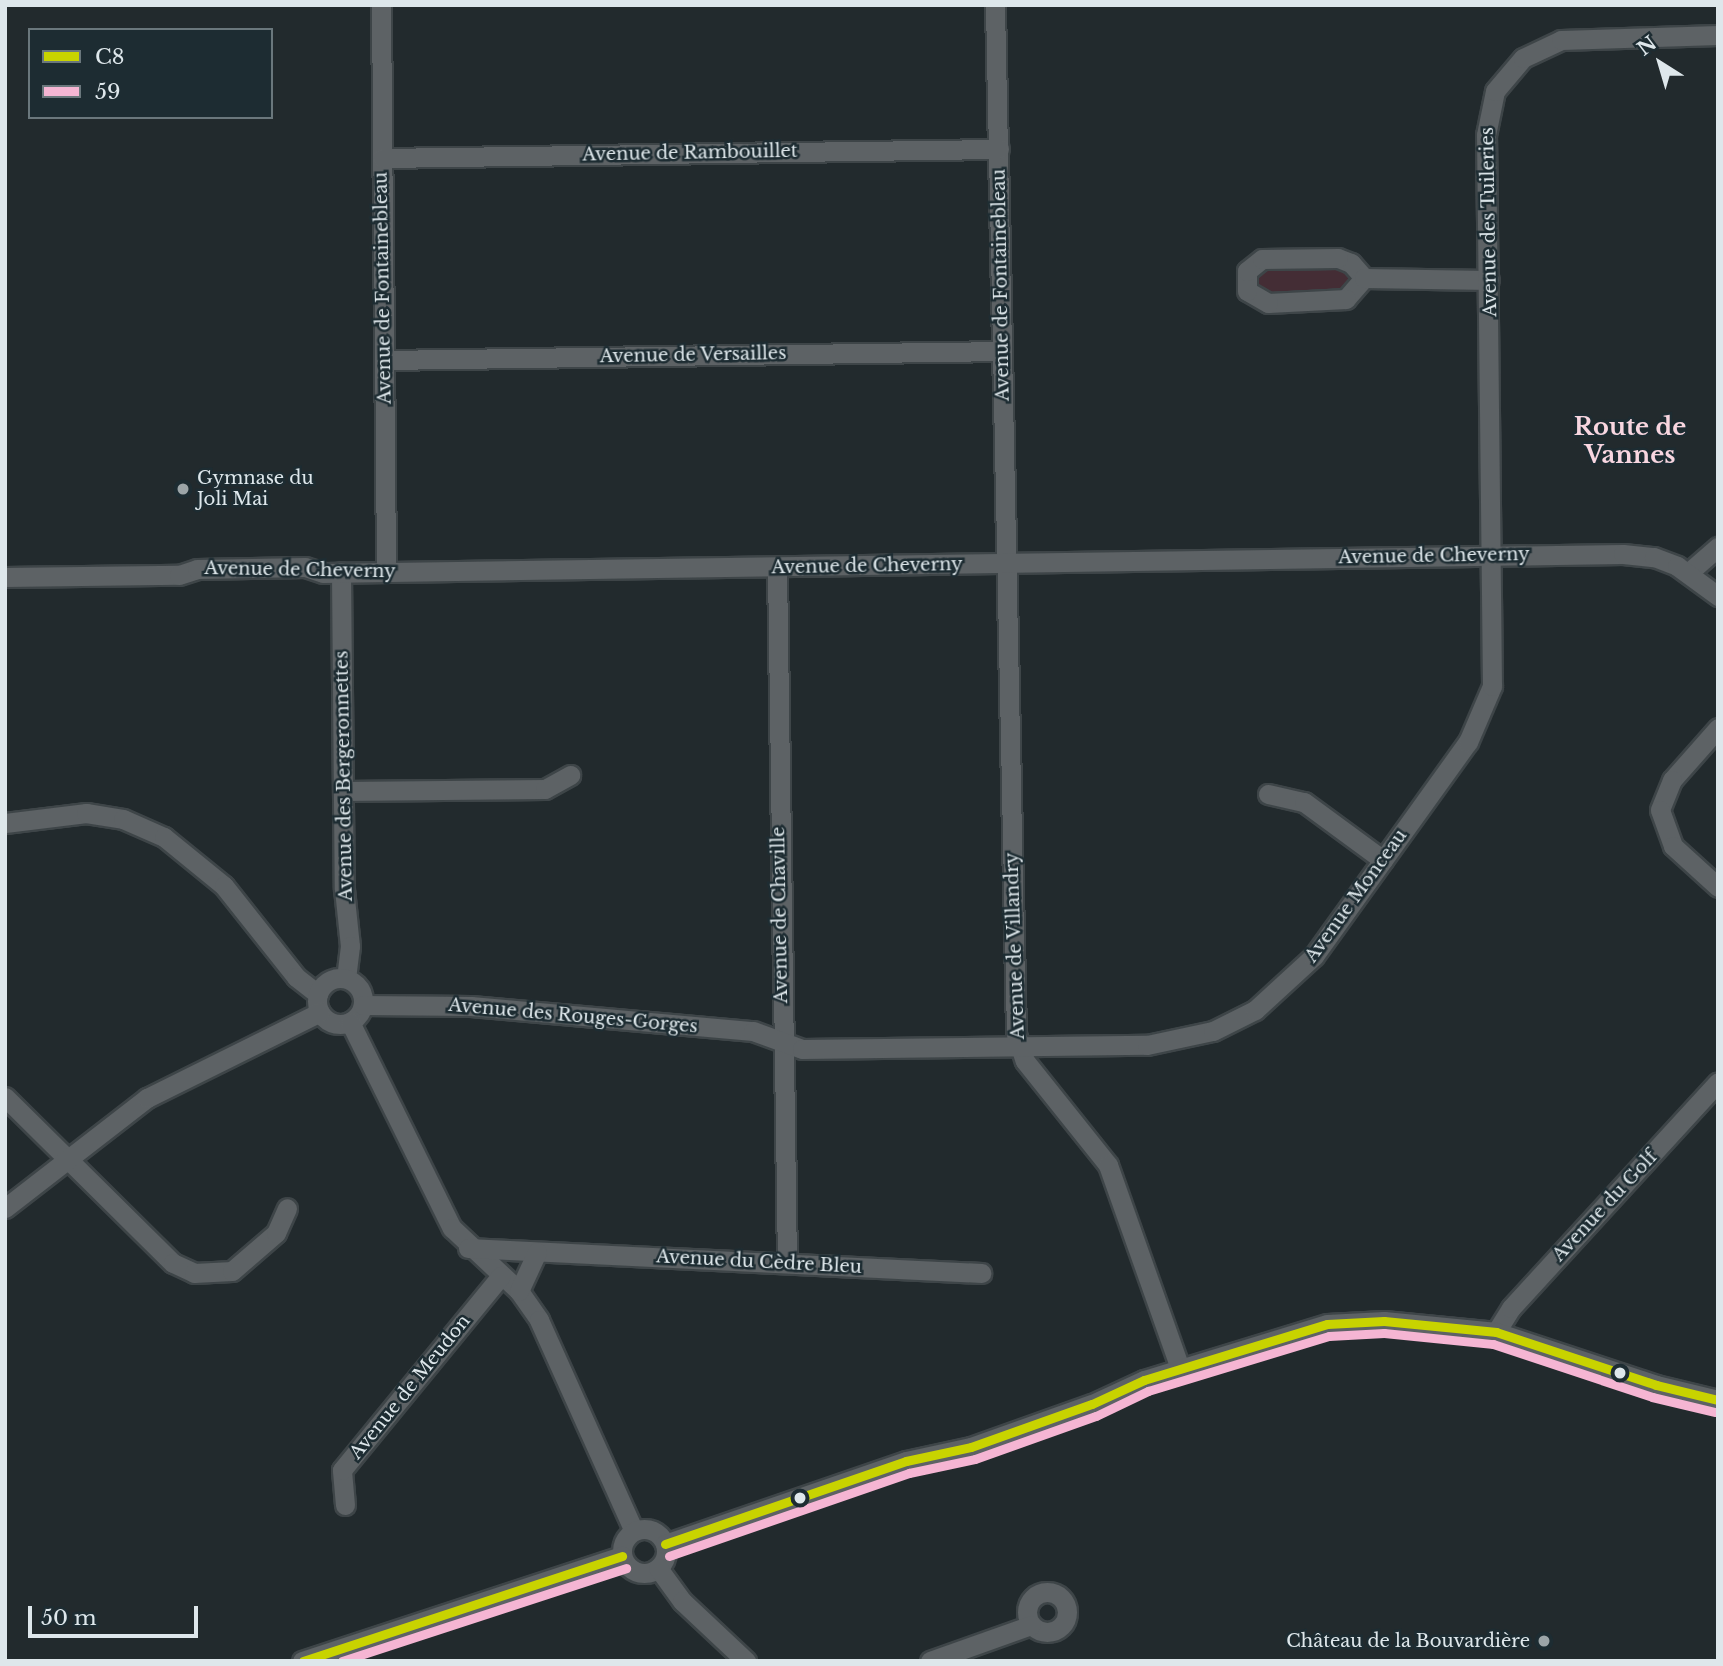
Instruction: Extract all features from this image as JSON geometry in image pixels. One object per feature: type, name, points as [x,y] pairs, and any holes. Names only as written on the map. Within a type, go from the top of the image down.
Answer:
[{"type":"street","name":"Avenue de Fontainebleau","points":[[381,5],[386,572]]},
{"type":"street","name":"Avenue de Fontainebleau","points":[[995,5],[1007,564]]},
{"type":"street","name":"Avenue des Tuileries","points":[[1494,555],[1488,120],[1495,91],[1511,68],[1534,50],[1577,37],[1718,35]]},
{"type":"street","name":"Avenue de Rambouillet","points":[[382,158],[999,149]]},
{"type":"street","points":[[1364,278],[1353,294],[1338,302],[1268,303],[1251,296],[1244,278],[1251,265],[1262,259],[1338,258],[1351,263],[1364,278],[1489,280]]},
{"type":"street","name":"Avenue de Versailles","points":[[384,360],[1003,351]]},
{"type":"street","points":[[1688,573],[1718,547]]},
{"type":"street","name":"Avenue Monceau","points":[[782,1041],[802,1049],[1018,1048],[1164,1043],[1238,1020],[1284,987],[1314,957],[1468,742],[1487,703],[1494,664],[1494,555]]},
{"type":"street","name":"Avenue de Cheverny","points":[[5,577],[305,567],[341,572],[386,572],[1641,555],[1688,573],[1718,596]]},
{"type":"street","name":"Avenue de Villandry","points":[[1007,564],[1018,1048],[1108,1166],[1180,1368]]},
{"type":"street","name":"Avenue de Chaville","points":[[777,567],[787,1263]]},
{"type":"street","name":"Avenue des Bergeronnettes","points":[[341,572],[343,791],[350,946],[346,978]]},
{"type":"street","points":[[1718,727],[1665,790],[1660,810],[1673,846],[1718,887]]},
{"type":"street","points":[[343,791],[545,789],[570,775]]},
{"type":"street","points":[[1268,794],[1304,802],[1383,860]]},
{"type":"street","points":[[5,823],[86,813],[123,819],[156,833],[193,856],[224,886],[296,977],[319,1003],[334,1023],[350,1021],[363,1005],[361,992],[346,978],[329,981],[319,1003],[146,1098],[5,1208]]},
{"type":"street","name":"Avenue des Rouges-Gorges","points":[[363,1005],[471,1006],[739,1029],[782,1041]]},
{"type":"street","points":[[350,1021],[452,1228],[468,1248],[519,1291],[569,1378],[635,1531]]},
{"type":"street","name":"Avenue du Golf","points":[[1496,1332],[1511,1308],[1718,1083]]},
{"type":"street","points":[[5,1097],[173,1263],[194,1273],[232,1271],[276,1233],[287,1209]]},
{"type":"street","name":"Avenue du Cèdre Bleu","points":[[468,1248],[981,1273]]},
{"type":"street","points":[[519,1291],[537,1252]]},
{"type":"street","name":"Avenue de Meudon","points":[[345,1506],[342,1470],[501,1276]]},
{"type":"street","points":[[665,1544],[906,1461],[971,1447],[1180,1368],[1327,1324],[1384,1321],[1496,1332],[1656,1385],[1718,1400]]},
{"type":"street","points":[[653,1530],[665,1544],[665,1557],[658,1568],[638,1572],[622,1556],[623,1543],[635,1531],[653,1530]]},
{"type":"street","points":[[302,1661],[359,1652],[622,1556]]},
{"type":"street","points":[[658,1568],[682,1601],[746,1661]]},
{"type":"street","points":[[930,1661],[1031,1625]]},
{"type":"shaded area","points":[[1267,267],[1345,268],[1352,279],[1339,292],[1267,292],[1256,286],[1256,273]]},
{"type":"transit line","name":"C8","points":[[665,1544],[906,1461],[971,1447],[1092,1404],[1144,1380],[1327,1324],[1384,1321],[1496,1332],[1656,1385],[1718,1400]]},
{"type":"transit line","name":"59","points":[[669,1556],[909,1473],[975,1459],[1096,1416],[1148,1391],[1329,1336],[1384,1333],[1493,1344],[1652,1397],[1715,1412]]},
{"type":"transit line","name":"C8","points":[[303,1661],[622,1556]]},
{"type":"transit line","name":"59","points":[[342,1661],[626,1568]]},
{"type":"place","name":"Gymnase du Joli Mai","points":[[183,489]]},
{"type":"place","name":"Château de la Bouvardière","points":[[1544,1641]]},
{"type":"district","name":"Route de Vannes","points":[[1630,441]]}]
